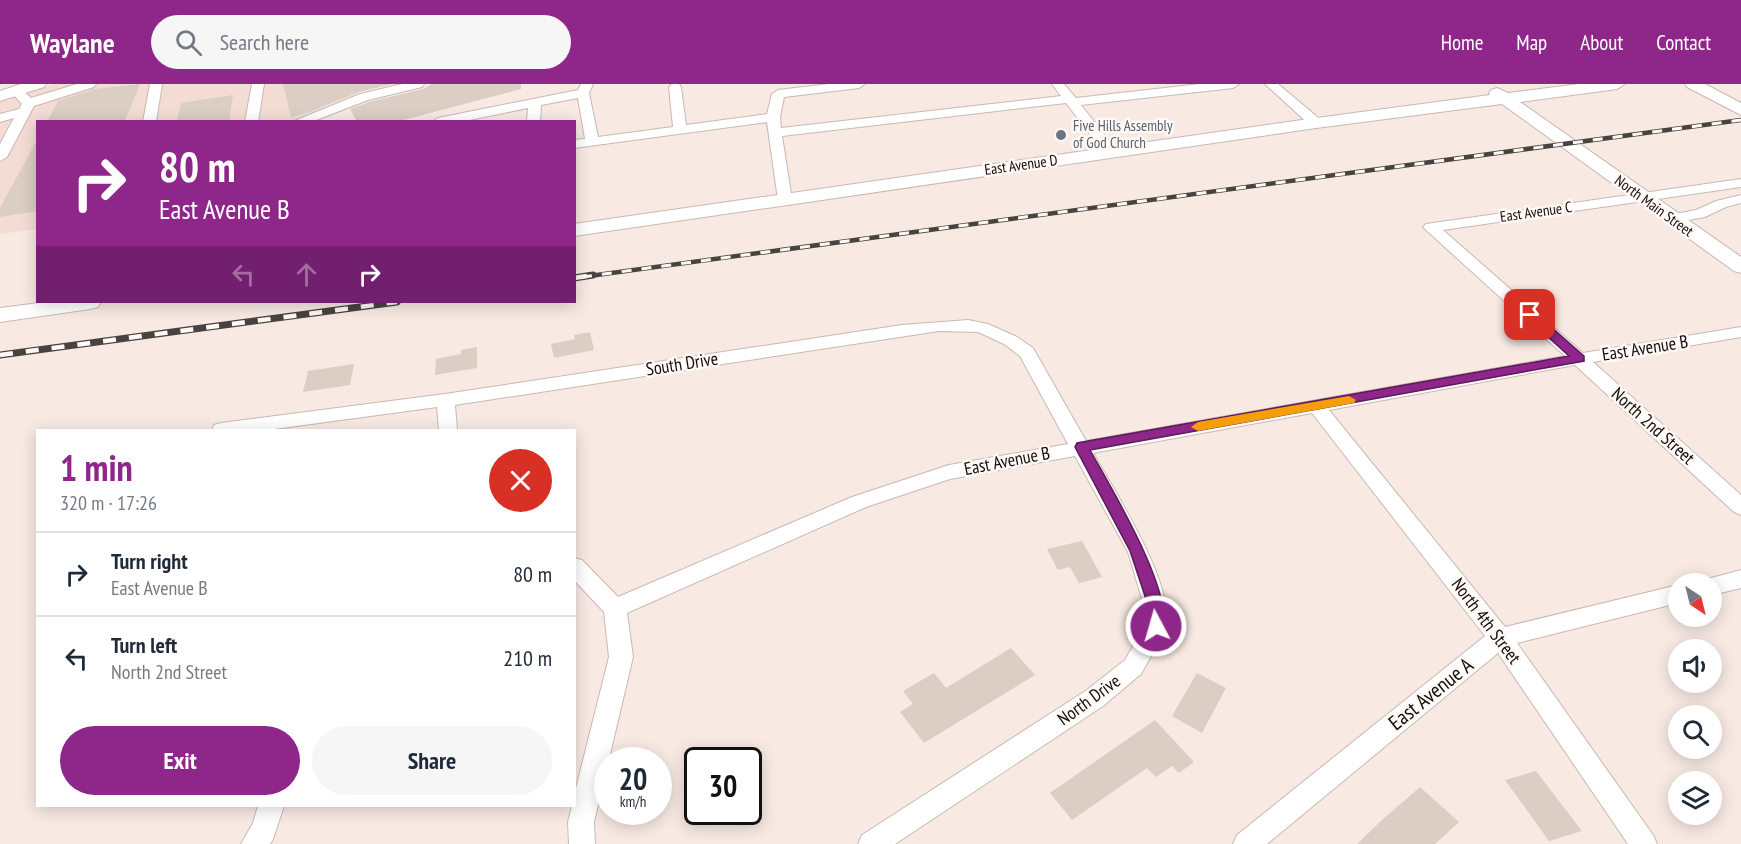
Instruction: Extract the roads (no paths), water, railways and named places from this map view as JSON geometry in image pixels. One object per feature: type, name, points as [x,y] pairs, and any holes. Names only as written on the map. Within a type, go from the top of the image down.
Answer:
[{"type":"main road","points":[[0,96],[38,84]]},
{"type":"main road","name":"North Main Street","points":[[1483,84],[1741,267]]},
{"type":"main road","name":"East Avenue D","points":[[576,230],[1316,123],[1617,84]]},
{"type":"main road","points":[[1693,84],[1741,110]]},
{"type":"main road","points":[[0,315],[83,303]]},
{"type":"street","points":[[0,118],[90,84]]},
{"type":"street","points":[[148,120],[156,84]]},
{"type":"street","points":[[251,120],[258,84]]},
{"type":"street","points":[[303,120],[364,97],[418,84]]},
{"type":"street","points":[[786,200],[773,117],[778,94],[859,84]]},
{"type":"street","points":[[1058,84],[1111,152]]},
{"type":"street","points":[[776,133],[1233,84]]},
{"type":"street","points":[[1271,84],[1316,123]]},
{"type":"street","points":[[675,87],[680,130]]},
{"type":"street","points":[[448,120],[585,89],[592,141]]},
{"type":"street","points":[[16,91],[27,108]]},
{"type":"street","points":[[533,102],[535,105],[533,120]]},
{"type":"street","points":[[0,157],[27,108]]},
{"type":"street","points":[[576,144],[773,117]]},
{"type":"street","name":"East Avenue C","points":[[1431,228],[1741,183]]},
{"type":"street","points":[[1671,219],[1700,214],[1721,204],[1741,199]]},
{"type":"street","name":"North 2nd Street","points":[[1431,228],[1579,358],[1741,507]]},
{"type":"street","name":"South Drive","points":[[228,429],[445,400],[957,324],[990,328],[1006,336],[1027,352],[1082,447]]},
{"type":"street","name":"East Avenue B","points":[[615,608],[859,502],[919,480],[949,472],[1579,358],[1741,332]]},
{"type":"street","points":[[445,400],[448,429]]},
{"type":"street","name":"North 4th Street","points":[[1316,406],[1500,638],[1644,844]]},
{"type":"street","name":"North Drive","points":[[871,844],[1095,698],[1133,668],[1156,626],[1154,602],[1138,551],[1082,447]]},
{"type":"street","points":[[576,568],[615,608],[621,657],[581,822],[582,844]]},
{"type":"street","points":[[1722,584],[1741,579]]},
{"type":"street","name":"East Avenue A","points":[[1246,844],[1500,638],[1668,596]]},
{"type":"street","points":[[254,844],[264,830],[271,807]]},
{"type":"railway","points":[[582,277],[1741,120]]},
{"type":"railway","points":[[576,278],[593,275]]},
{"type":"railway","points":[[0,355],[390,303]]},
{"type":"place","name":"Five Hills Assembly of God Church","points":[[1061,135]]}]
